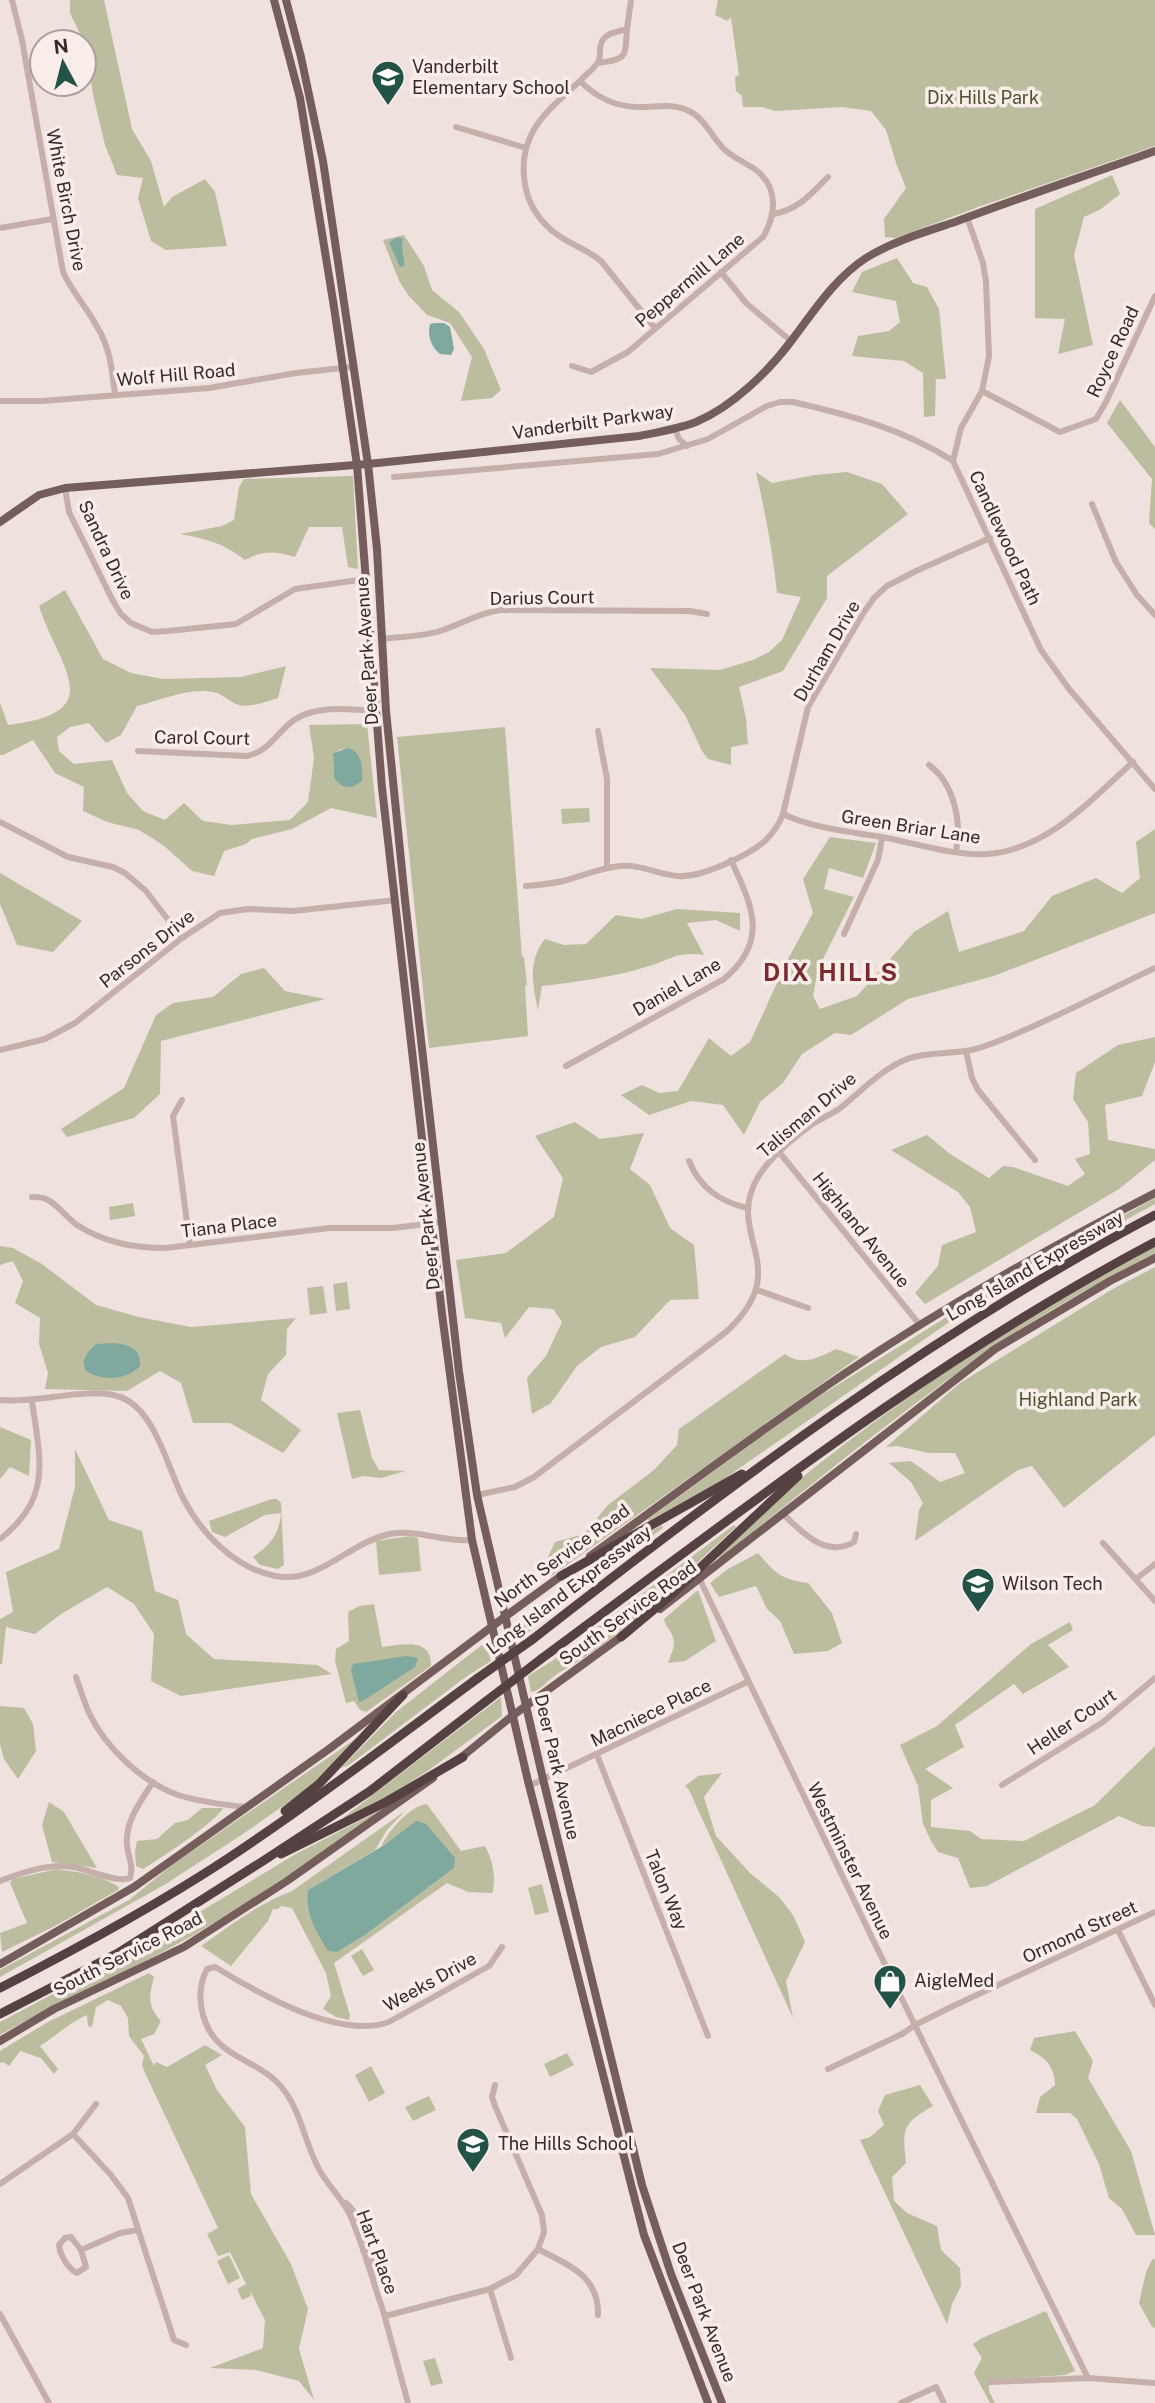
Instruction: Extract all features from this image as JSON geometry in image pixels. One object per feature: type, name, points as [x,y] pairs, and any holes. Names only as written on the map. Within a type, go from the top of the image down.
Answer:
[{"type":"highway","name":"Long Island Expressway","points":[[0,1987],[107,1932],[227,1859],[533,1639],[753,1470],[922,1352],[988,1310],[1155,1215]]},
{"type":"highway","points":[[0,2014],[118,1953],[370,1791],[541,1659],[876,1413],[1001,1330],[1155,1242]]},
{"type":"highway","points":[[621,1637],[670,1596],[781,1490],[876,1413]]},
{"type":"highway","points":[[561,1576],[731,1479],[753,1470]]},
{"type":"highway","points":[[227,1859],[319,1784],[403,1695]]},
{"type":"highway","points":[[263,1861],[287,1852],[386,1802],[463,1757]]},
{"type":"main road","name":"Deer Park Avenue","points":[[274,0],[300,98],[357,465],[375,711],[477,1495],[642,2185],[690,2328],[722,2403]]},
{"type":"main road","name":"Deer Park Avenue","points":[[286,0],[302,57],[323,161],[368,464],[401,900],[432,1222],[471,1540],[529,1786],[645,2235],[708,2403]]},
{"type":"main road","name":"Vanderbilt Parkway","points":[[0,522],[39,495],[65,488],[368,464],[639,436],[675,429],[698,421],[740,394],[769,368],[830,290],[867,257],[967,217],[1155,151]]},
{"type":"main road","name":"North Service Road","points":[[0,1964],[134,1887],[403,1695],[490,1627],[844,1374],[920,1325],[1098,1222],[1155,1193]]},
{"type":"main road","name":"South Service Road","points":[[0,2041],[54,2009],[184,1947],[353,1836],[463,1757],[512,1716],[700,1580],[782,1513],[995,1349],[1110,1281],[1155,1258]]},
{"type":"main road","points":[[620,2138],[630,2135]]},
{"type":"street","name":"White Birch Drive","points":[[12,0],[22,40],[63,272],[71,291],[106,342],[115,395]]},
{"type":"street","points":[[598,63],[613,62],[624,56],[627,50],[631,0]]},
{"type":"street","points":[[627,29],[603,38],[598,63],[540,120],[526,148],[524,179],[538,216],[562,238],[590,252],[601,261],[656,328]]},
{"type":"street","points":[[580,80],[601,98],[615,104],[640,107],[667,105],[690,111],[723,148],[758,172],[772,194],[774,214],[788,211],[802,203],[828,177]]},
{"type":"street","points":[[456,127],[526,148]]},
{"type":"street","name":"Peppermill Lane","points":[[572,366],[591,372],[628,352],[762,237],[774,214]]},
{"type":"street","points":[[953,461],[961,428],[982,391],[989,356],[983,262],[967,217]]},
{"type":"street","points":[[0,228],[52,219]]},
{"type":"street","points":[[721,271],[751,308],[791,341]]},
{"type":"street","name":"Royce Road","points":[[982,391],[1060,432],[1096,419],[1155,296]]},
{"type":"street","name":"Wolf Hill Road","points":[[0,401],[42,401],[209,388],[296,373],[352,367]]},
{"type":"street","name":"Candlewood Path","points":[[394,477],[658,454],[687,446],[728,428],[758,409],[780,402],[793,402],[878,423],[953,461],[1041,650],[1069,689],[1155,789]]},
{"type":"street","points":[[675,429],[679,439],[687,446]]},
{"type":"street","name":"Sandra Drive","points":[[65,488],[69,512],[113,601],[131,623],[152,632],[236,624],[295,589],[366,579]]},
{"type":"street","points":[[1092,504],[1116,562],[1155,615]]},
{"type":"street","name":"Durham Drive","points":[[526,886],[562,881],[607,868],[637,866],[688,877],[701,874],[765,840],[779,824],[783,814],[808,707],[864,612],[887,586],[990,538]]},
{"type":"street","name":"Darius Court","points":[[383,639],[425,635],[475,615],[500,610],[690,611],[707,614]]},
{"type":"street","name":"Carol Court","points":[[138,751],[247,756],[269,747],[295,720],[306,713],[375,711]]},
{"type":"street","points":[[598,731],[606,768],[607,868]]},
{"type":"street","name":"Green Briar Lane","points":[[783,814],[807,823],[956,851],[985,854],[1004,852],[1043,836],[1076,814],[1133,762]]},
{"type":"street","points":[[929,765],[941,774],[959,820],[956,851]]},
{"type":"street","points":[[0,822],[68,857],[113,867],[125,873],[146,891],[182,938]]},
{"type":"street","points":[[844,934],[878,860],[883,838]]},
{"type":"street","name":"Daniel Lane","points":[[566,1066],[724,979],[737,968],[750,942],[753,912],[730,860]]},
{"type":"street","name":"Parsons Drive","points":[[0,1050],[45,1039],[75,1023],[182,938],[220,913],[234,909],[293,911],[401,900]]},
{"type":"street","name":"Talisman Drive","points":[[747,1209],[756,1181],[771,1158],[811,1125],[838,1109],[894,1065],[923,1055],[966,1051],[997,1042],[1155,968]]},
{"type":"street","points":[[966,1051],[972,1078],[978,1090],[1035,1160]]},
{"type":"street","points":[[182,1100],[173,1116],[190,1245]]},
{"type":"street","name":"Highland Avenue","points":[[779,1152],[920,1325]]},
{"type":"street","points":[[477,1495],[515,1486],[534,1477],[726,1332],[749,1308],[757,1290],[759,1261],[747,1209],[731,1204],[705,1187],[695,1176],[689,1161]]},
{"type":"street","name":"Tiana Place","points":[[33,1196],[48,1199],[96,1236],[144,1248],[329,1228],[393,1228],[442,1222]]},
{"type":"street","points":[[757,1290],[808,1308]]},
{"type":"street","points":[[0,1400],[32,1401],[100,1394],[116,1395],[129,1401],[149,1422],[184,1501],[203,1529],[227,1553],[242,1563],[274,1576],[303,1575],[316,1571],[367,1542],[398,1533],[413,1532],[462,1541],[471,1540]]},
{"type":"street","points":[[0,1539],[16,1527],[28,1512],[39,1484],[40,1464],[32,1401]]},
{"type":"street","points":[[782,1513],[807,1538],[820,1544],[848,1545],[854,1542],[856,1534]]},
{"type":"street","points":[[1103,1543],[1155,1601]]},
{"type":"street","points":[[1136,1579],[1155,1564]]},
{"type":"street","name":"Westminster Avenue","points":[[700,1580],[747,1682],[1088,2378]]},
{"type":"street","points":[[76,1677],[89,1712],[108,1743],[153,1782],[197,1800],[247,1807]]},
{"type":"street","name":"Heller Court","points":[[1002,1785],[1103,1722],[1155,1678]]},
{"type":"street","name":"Macniece Place","points":[[529,1786],[747,1682]]},
{"type":"street","name":"Talon Way","points":[[597,1755],[708,2036]]},
{"type":"street","points":[[0,1881],[33,1870],[66,1866],[119,1880],[130,1878],[132,1872],[126,1844],[129,1827],[134,1811],[153,1782]]},
{"type":"street","name":"Ormond Street","points":[[828,2069],[1155,1912]]},
{"type":"street","points":[[1118,1930],[1155,2005]]},
{"type":"street","name":"Weeks Drive","points":[[207,1969],[215,1967],[261,1993],[324,2018],[376,2026],[389,2022],[489,1966],[502,1947]]},
{"type":"street","name":"Hart Place","points":[[207,1969],[201,1979],[200,1993],[203,2018],[210,2032],[229,2052],[256,2066],[282,2087],[293,2105],[320,2172],[341,2199],[353,2224],[385,2316],[408,2403]]},
{"type":"street","points":[[385,2316],[490,2289],[516,2275],[538,2249],[544,2232],[542,2215],[495,2106],[492,2097],[495,2085]]},
{"type":"street","points":[[0,2184],[73,2134],[96,2104]]},
{"type":"street","points":[[73,2134],[122,2188],[131,2207],[174,2340],[186,2346]]},
{"type":"street","points":[[81,2250],[120,2233],[138,2230]]},
{"type":"street","points":[[71,2237],[81,2250],[86,2267],[77,2273],[72,2271],[59,2245],[65,2238],[71,2237]]},
{"type":"street","points":[[538,2249],[578,2270],[595,2290],[598,2315]]},
{"type":"street","points":[[490,2289],[511,2358]]},
{"type":"street","points":[[0,2314],[50,2403]]},
{"type":"street","points":[[990,2382],[1088,2378],[1155,2383]]},
{"type":"street","points":[[901,2403],[936,2387],[944,2403]]},
{"type":"green space","points":[[70,0],[104,0],[132,129],[151,161],[164,207],[172,197],[205,179],[215,192],[227,246],[166,250],[151,241],[138,198],[143,178],[117,175],[105,145],[94,98],[98,98],[98,28],[77,28],[70,13]]},
{"type":"green space","name":"Dix Hills Park","points":[[718,0],[1155,0],[1155,146],[896,238],[885,237],[884,219],[906,188],[886,130],[871,111],[842,107],[775,111],[762,107],[743,107],[742,96],[736,91],[735,77],[739,75],[731,18],[727,21],[715,15]]},
{"type":"green space","points":[[1112,175],[1120,194],[1101,209],[1084,217],[1074,255],[1093,345],[1058,354],[1065,319],[1035,318],[1035,209]]},
{"type":"green space","points":[[404,235],[424,266],[432,290],[459,312],[484,349],[501,390],[492,398],[461,401],[472,357],[450,323],[427,315],[399,281],[383,240]]},
{"type":"green space","points":[[897,258],[913,283],[927,287],[939,309],[946,379],[936,379],[935,416],[924,417],[923,373],[904,361],[852,356],[858,336],[889,331],[900,322],[896,301],[852,292],[862,272]]},
{"type":"green space","points":[[1120,400],[1155,447],[1155,529],[1149,523],[1152,479],[1107,423]]},
{"type":"green space","points":[[756,472],[772,483],[847,472],[882,484],[908,514],[827,576],[827,598],[783,671],[739,687],[748,744],[731,747],[731,765],[708,759],[685,715],[650,668],[720,670],[753,660],[769,652],[782,640],[801,597],[777,593]]},
{"type":"green space","points":[[353,476],[358,569],[348,567],[342,527],[309,527],[295,557],[269,552],[245,560],[214,543],[180,534],[222,526],[234,520],[239,487],[244,479]]},
{"type":"green space","points":[[65,590],[103,659],[131,673],[163,679],[241,677],[286,666],[278,698],[241,705],[217,693],[187,692],[137,706],[121,735],[106,743],[89,723],[70,727],[57,737],[59,751],[74,764],[112,760],[127,793],[143,811],[165,820],[184,803],[203,821],[232,825],[290,820],[308,802],[314,758],[309,725],[367,724],[377,818],[331,808],[292,829],[252,839],[246,844],[224,851],[214,876],[192,871],[163,845],[139,830],[107,822],[83,811],[84,787],[55,773],[33,740],[0,755],[0,703],[8,725],[40,719],[59,710],[68,698],[70,684],[65,668],[39,606]],"holes":[[[342,749],[361,763],[362,781],[334,778],[333,753]]]},
{"type":"green space","points":[[505,727],[522,957],[527,985],[528,1036],[429,1048],[397,737]]},
{"type":"green space","points":[[589,808],[590,822],[562,824],[561,809]]},
{"type":"green space","points":[[1155,829],[1155,913],[994,976],[908,999],[851,1035],[835,1033],[802,1054],[783,1083],[760,1102],[744,1135],[723,1105],[691,1101],[649,1115],[621,1095],[642,1085],[659,1093],[678,1091],[709,1038],[731,1056],[750,1042],[788,959],[813,913],[803,879],[830,837],[876,843],[863,878],[829,868],[824,889],[854,897],[818,969],[813,996],[820,1009],[857,996],[914,932],[948,911],[959,952],[1024,931],[1052,896],[1096,878],[1122,893],[1140,878],[1136,842]]},
{"type":"green space","points":[[0,873],[82,921],[53,952],[17,945],[0,904]]},
{"type":"green space","points":[[677,909],[740,913],[740,931],[716,920],[687,923],[704,955],[680,955],[621,974],[542,986],[538,1010],[533,973],[536,956],[545,939],[564,945],[586,944],[616,915],[641,919]]},
{"type":"green space","points":[[264,968],[285,991],[325,999],[161,1041],[160,1094],[134,1118],[67,1137],[61,1129],[124,1088],[156,1015],[173,1003],[213,997],[241,974]]},
{"type":"green space","points":[[1155,1037],[1155,1062],[1142,1096],[1105,1105],[1108,1140],[1155,1149],[1155,1160],[1119,1189],[925,1304],[915,1293],[938,1266],[942,1245],[976,1232],[970,1207],[958,1192],[891,1150],[927,1135],[950,1154],[989,1178],[1003,1166],[1013,1167],[1068,1186],[1085,1174],[1075,1159],[1090,1154],[1088,1122],[1073,1099],[1076,1073],[1118,1045]]},
{"type":"green space","points":[[575,1122],[600,1139],[644,1133],[630,1169],[650,1185],[670,1228],[694,1245],[699,1299],[670,1300],[635,1337],[601,1347],[577,1366],[551,1403],[532,1414],[527,1378],[546,1356],[562,1322],[553,1309],[529,1307],[505,1338],[501,1323],[465,1318],[456,1260],[506,1253],[554,1217],[563,1178],[535,1136]]},
{"type":"green space","points":[[1155,1198],[1155,1204],[1014,1281],[955,1318],[724,1479],[649,1521],[648,1519],[805,1405],[1011,1277]]},
{"type":"green space","points":[[133,1203],[135,1216],[110,1220],[109,1207]]},
{"type":"green space","points":[[0,1246],[13,1248],[42,1264],[96,1305],[139,1317],[191,1327],[296,1318],[287,1329],[286,1355],[268,1374],[261,1400],[301,1430],[283,1453],[230,1423],[193,1423],[181,1383],[160,1371],[127,1391],[45,1389],[48,1373],[39,1344],[40,1318],[15,1303],[23,1281],[13,1261],[0,1265]]},
{"type":"green space","points":[[1155,1247],[1155,1254],[1057,1307],[985,1353],[870,1439],[720,1558],[717,1556],[787,1490],[918,1390],[1059,1301]]},
{"type":"green space","name":"Highland Park","points":[[1155,1267],[1155,1435],[1064,1508],[1032,1466],[1018,1470],[915,1541],[919,1510],[923,1503],[911,1482],[889,1463],[911,1461],[940,1482],[965,1473],[955,1453],[929,1453],[898,1446],[886,1447],[960,1383],[1111,1290]]},
{"type":"green space","points":[[347,1282],[350,1309],[336,1311],[333,1284]]},
{"type":"green space","points":[[323,1286],[327,1313],[310,1315],[307,1288]]},
{"type":"green space","points":[[836,1349],[859,1357],[550,1577],[547,1559],[555,1542],[584,1534],[608,1505],[654,1470],[677,1445],[679,1429],[785,1354],[804,1360],[817,1358]]},
{"type":"green space","points":[[360,1410],[372,1458],[379,1470],[405,1471],[381,1478],[363,1476],[352,1479],[337,1413]]},
{"type":"green space","points":[[0,1427],[31,1440],[29,1476],[10,1467],[0,1479]]},
{"type":"green space","points":[[75,1449],[109,1520],[142,1531],[155,1591],[178,1600],[186,1634],[214,1659],[317,1665],[332,1674],[181,1696],[151,1681],[154,1634],[134,1604],[107,1587],[61,1614],[35,1634],[6,1627],[0,1664],[0,1619],[13,1612],[6,1572],[59,1549],[75,1487]]},
{"type":"green space","points":[[272,1499],[281,1503],[284,1565],[278,1569],[260,1565],[253,1557],[273,1538],[281,1513],[265,1515],[225,1537],[212,1532],[209,1521]]},
{"type":"green space","points":[[662,1525],[663,1528],[547,1616],[520,1640],[516,1627],[519,1621],[593,1564]]},
{"type":"green space","points":[[734,1525],[736,1527],[628,1625],[542,1687],[531,1692],[528,1676]]},
{"type":"green space","points":[[410,1536],[418,1538],[421,1571],[379,1575],[376,1541]]},
{"type":"green space","points":[[758,1553],[780,1574],[791,1580],[808,1583],[832,1613],[842,1643],[828,1651],[794,1654],[780,1621],[767,1609],[756,1586],[719,1597],[710,1583],[728,1569]]},
{"type":"green space","points":[[698,1590],[716,1641],[685,1661],[668,1663],[674,1642],[664,1619]]},
{"type":"green space","points":[[374,1604],[382,1647],[406,1644],[421,1646],[430,1656],[431,1666],[366,1712],[360,1710],[354,1701],[346,1703],[335,1661],[336,1649],[349,1641],[348,1612],[359,1606]]},
{"type":"green space","points":[[1070,1622],[1073,1630],[1048,1645],[1069,1667],[1023,1694],[1014,1684],[955,1725],[964,1747],[925,1769],[953,1788],[931,1800],[931,1827],[970,1831],[981,1839],[1024,1841],[1095,1805],[1155,1746],[1155,1827],[1142,1826],[1119,1816],[987,1886],[970,1888],[958,1858],[938,1852],[931,1841],[923,1824],[918,1786],[900,1745],[937,1726],[1031,1644]]},
{"type":"green space","points":[[483,1644],[487,1647],[491,1661],[349,1765],[341,1768],[396,1712]]},
{"type":"green space","points":[[501,1697],[502,1716],[429,1770],[376,1804],[345,1819],[344,1817]]},
{"type":"green space","points":[[0,1706],[24,1708],[33,1724],[36,1751],[18,1779],[4,1759],[0,1744]]},
{"type":"green space","points":[[364,1733],[316,1783],[243,1834],[164,1885],[0,1977],[0,1970],[129,1900],[172,1865]]},
{"type":"green space","points":[[722,1773],[704,1797],[716,1836],[750,1873],[779,1897],[793,1915],[805,1942],[786,1981],[793,2018],[685,1786],[698,1776]]},
{"type":"green space","points":[[49,1802],[64,1812],[97,1868],[52,1862],[42,1825]]},
{"type":"green space","points":[[392,1804],[284,1879],[200,1931],[0,2035],[0,2022],[140,1948],[294,1855]]},
{"type":"green space","points":[[427,1804],[461,1851],[485,1846],[493,1869],[492,1893],[468,1892],[447,1883],[334,1963],[350,2015],[349,2020],[336,2017],[323,2009],[331,1996],[326,1973],[292,1908],[281,1906],[273,1909],[268,1921],[231,1966],[201,1946],[256,1908],[292,1891],[405,1811],[387,1830],[375,1850],[308,1890],[337,1952],[365,1935],[454,1868],[386,1844],[381,1846],[406,1814]]},
{"type":"green space","points":[[202,1808],[223,1808],[199,1831],[162,1857],[143,1869],[136,1866],[137,1841],[157,1839],[175,1823],[188,1820]]},
{"type":"green space","points":[[57,1869],[97,1877],[119,1887],[57,1925],[2,1952],[0,1933],[27,1923],[10,1883],[13,1879]]},
{"type":"green space","points":[[542,1884],[549,1912],[535,1915],[528,1888]]},
{"type":"green space","points":[[362,1949],[374,1970],[363,1976],[351,1956]]},
{"type":"green space","points":[[149,1973],[154,1977],[151,2005],[161,2021],[154,2034],[141,2039],[154,2066],[156,2062],[167,2067],[205,2045],[222,2055],[205,2065],[217,2090],[245,2127],[251,2194],[291,2264],[308,2309],[299,2349],[314,2400],[299,2381],[256,2370],[210,2368],[263,2348],[265,2320],[250,2291],[251,2296],[242,2300],[237,2289],[246,2284],[230,2252],[218,2256],[207,2234],[218,2228],[146,2075],[142,2065],[144,2056],[129,2036],[128,2018],[121,2006],[108,2000],[96,2007],[92,2027],[88,2026],[87,2015],[40,2046],[58,2069],[54,2074],[41,2058],[20,2051],[9,2066],[0,2063],[0,2051],[48,2022]]},
{"type":"green space","points":[[1075,2031],[1093,2061],[1088,2078],[1131,2151],[1155,2235],[1136,2235],[1122,2209],[1109,2198],[1099,2164],[1077,2119],[1070,2113],[1036,2113],[1040,2097],[1055,2085],[1049,2064],[1030,2050],[1034,2038]]},
{"type":"green space","points":[[567,2053],[574,2065],[550,2077],[544,2064]]},
{"type":"green space","points":[[371,2066],[385,2093],[369,2102],[355,2075]]},
{"type":"green space","points":[[920,2085],[933,2106],[910,2122],[907,2128],[904,2142],[906,2163],[892,2177],[894,2201],[907,2213],[937,2226],[941,2250],[960,2268],[961,2286],[952,2304],[947,2324],[860,2140],[870,2137],[884,2125],[878,2111],[885,2095]]},
{"type":"green space","points":[[429,2096],[436,2110],[413,2121],[405,2107]]},
{"type":"green space","points":[[229,2255],[240,2278],[228,2284],[217,2261]]},
{"type":"green space","points":[[1153,2258],[1155,2328],[1139,2303],[1146,2272]]},
{"type":"green space","points":[[1046,2311],[1075,2371],[1065,2375],[989,2380],[989,2391],[995,2403],[990,2403],[974,2373],[982,2358],[973,2344]]},
{"type":"green space","points":[[435,2358],[443,2383],[431,2386],[423,2361]]},
{"type":"water","points":[[398,237],[403,239],[404,266],[400,267],[389,242]]},
{"type":"water","points":[[444,323],[450,327],[454,349],[451,355],[440,354],[432,344],[429,328],[430,324]]},
{"type":"water","points":[[349,748],[357,753],[362,771],[362,781],[352,787],[342,786],[334,778],[333,753]]},
{"type":"water","points":[[96,1344],[123,1344],[136,1351],[140,1366],[128,1375],[114,1378],[100,1377],[86,1371],[83,1362],[88,1352]]},
{"type":"water","points":[[406,1656],[418,1658],[415,1667],[359,1702],[351,1670],[353,1664]]},
{"type":"water","points":[[416,1821],[426,1824],[455,1858],[454,1868],[365,1935],[337,1952],[328,1951],[310,1915],[308,1890],[386,1844]]},
{"type":"place","name":"Vanderbilt Elementary School","points":[[388,107]]},
{"type":"place","name":"Wilson Tech","points":[[978,1614]]},
{"type":"place","name":"AigleMed","points":[[890,2011]]},
{"type":"place","name":"The Hills School","points":[[473,2174]]},
{"type":"district","name":"DIX HILLS","points":[[831,973]]}]
